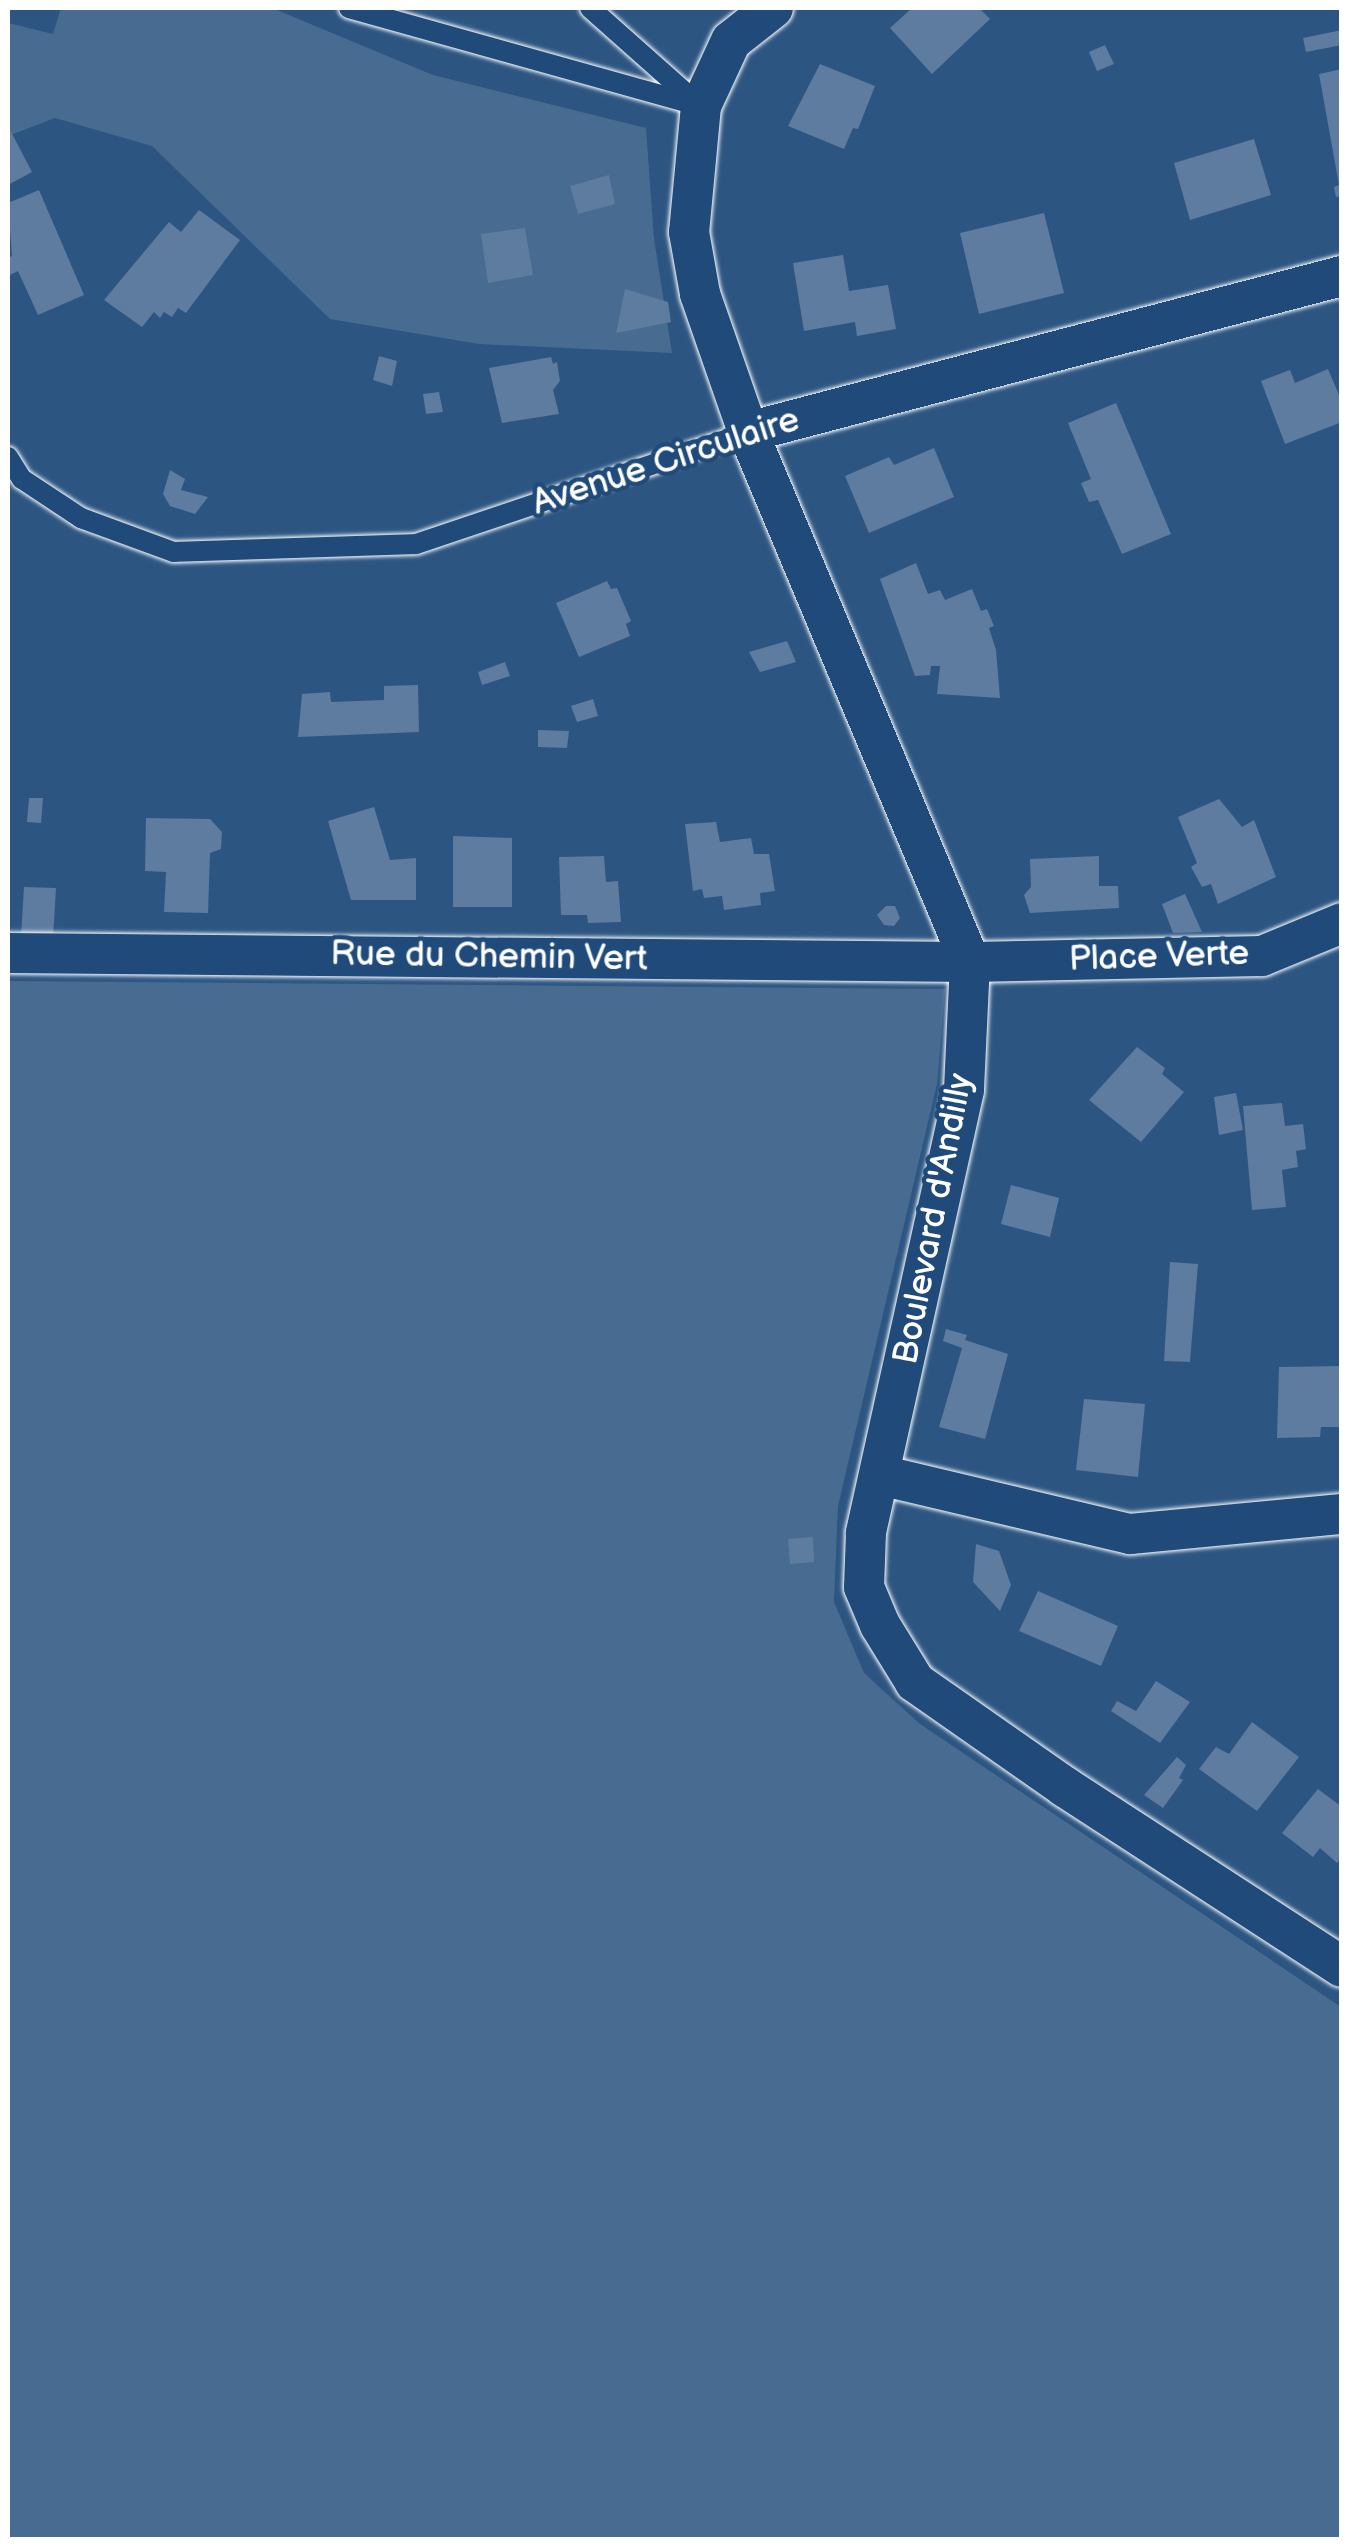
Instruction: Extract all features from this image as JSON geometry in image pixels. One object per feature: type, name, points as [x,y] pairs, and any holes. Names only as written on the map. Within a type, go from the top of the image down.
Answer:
[{"type":"street","name":"Boulevard d'Andilly","points":[[772,8],[731,41],[701,106],[689,232],[715,348],[970,962],[964,1090],[866,1533],[864,1587],[880,1625],[916,1682],[1064,1787],[1342,1967]]},
{"type":"street","name":"Avenue Circulaire","points":[[748,432],[1342,276]]},
{"type":"street","name":"Place Verte","points":[[970,962],[1262,956],[1342,923]]},
{"type":"street","name":"Rue du Chemin Vert","points":[[8,952],[970,962]]},
{"type":"street","points":[[880,1476],[1130,1534],[1342,1514]]},
{"type":"lane","points":[[348,8],[701,106]]},
{"type":"lane","points":[[590,8],[701,106]]},
{"type":"lane","name":"Avenue Circulaire","points":[[8,457],[22,479],[81,518],[174,552],[378,546],[416,544],[748,432]]},
{"type":"shaded area","points":[[61,8],[272,8],[433,75],[646,128],[654,239],[672,353],[479,344],[330,319],[152,146],[55,118],[8,136],[8,23],[53,34]]},
{"type":"shaded area","points":[[8,981],[945,989],[937,1084],[838,1506],[834,1602],[864,1673],[920,1724],[1341,2007],[1341,2539],[8,2540]]},
{"type":"building","points":[[912,8],[979,8],[990,19],[932,74],[890,28]]},
{"type":"building","points":[[1342,30],[1342,45],[1306,52],[1303,38]]},
{"type":"building","points":[[1105,45],[1114,64],[1097,71],[1089,52]]},
{"type":"building","points":[[820,64],[875,86],[858,129],[853,128],[844,149],[788,126]]},
{"type":"building","points":[[1342,69],[1342,196],[1336,197],[1334,187],[1339,185],[1319,74]]},
{"type":"building","points":[[8,126],[32,172],[8,185]]},
{"type":"building","points":[[1254,139],[1271,195],[1190,220],[1174,163]]},
{"type":"building","points":[[609,175],[615,204],[578,214],[570,186]]},
{"type":"building","points":[[39,190],[84,295],[38,315],[18,271],[8,276],[8,258],[12,256],[8,203]]},
{"type":"building","points":[[199,210],[240,240],[186,313],[178,308],[172,317],[164,312],[160,318],[154,312],[142,327],[104,300],[169,222],[181,232]]},
{"type":"building","points":[[1044,213],[1064,293],[979,314],[960,233]]},
{"type":"building","points":[[525,228],[533,275],[488,283],[481,234]]},
{"type":"building","points":[[843,255],[849,291],[888,285],[896,329],[857,336],[855,322],[804,331],[793,263]]},
{"type":"building","points":[[625,289],[668,302],[671,322],[616,333]]},
{"type":"building","points":[[379,356],[397,361],[392,386],[373,380]]},
{"type":"building","points":[[551,357],[553,364],[557,362],[560,381],[553,390],[559,414],[502,423],[489,368]]},
{"type":"building","points":[[1328,369],[1342,402],[1342,422],[1285,444],[1261,381],[1290,370],[1295,383]]},
{"type":"building","points":[[439,392],[443,412],[426,414],[423,394]]},
{"type":"building","points":[[1116,403],[1171,534],[1122,554],[1098,500],[1089,502],[1081,483],[1091,479],[1068,423]]},
{"type":"building","points":[[934,448],[954,497],[869,533],[845,476],[889,457],[894,465]]},
{"type":"building","points":[[170,470],[185,479],[181,490],[208,497],[195,514],[170,506],[163,494]]},
{"type":"building","points":[[916,563],[928,594],[940,590],[945,600],[972,589],[981,611],[987,609],[994,626],[989,628],[996,650],[1000,698],[937,694],[940,666],[931,666],[930,675],[915,676],[880,579]]},
{"type":"building","points":[[607,581],[611,589],[617,588],[631,621],[626,624],[630,636],[579,657],[556,603]]},
{"type":"building","points":[[787,641],[796,662],[760,672],[749,652]]},
{"type":"building","points":[[505,662],[510,676],[482,685],[478,672]]},
{"type":"building","points":[[418,685],[419,732],[298,737],[302,694],[330,692],[331,702],[384,700],[384,686]]},
{"type":"building","points":[[593,699],[598,716],[577,722],[571,706]]},
{"type":"building","points":[[538,730],[569,731],[567,748],[538,747]]},
{"type":"building","points":[[29,798],[43,798],[41,823],[27,822]]},
{"type":"building","points":[[1219,799],[1242,827],[1254,820],[1276,877],[1218,904],[1211,884],[1202,887],[1191,867],[1197,863],[1178,817]]},
{"type":"building","points":[[374,807],[390,860],[416,858],[416,900],[351,900],[328,821]]},
{"type":"building","points":[[146,818],[210,819],[222,832],[221,849],[210,853],[208,913],[164,912],[166,872],[145,871]]},
{"type":"building","points":[[716,822],[720,842],[751,838],[754,854],[769,854],[775,891],[760,893],[761,905],[724,910],[722,896],[704,898],[702,889],[693,891],[685,824]]},
{"type":"building","points":[[453,836],[512,838],[512,907],[453,907]]},
{"type":"building","points":[[604,856],[606,882],[618,881],[621,922],[588,923],[587,915],[561,915],[559,857]]},
{"type":"building","points":[[1099,856],[1099,886],[1118,886],[1119,908],[1030,913],[1024,895],[1031,887],[1030,859]]},
{"type":"building","points":[[24,887],[56,888],[53,938],[21,937]]},
{"type":"building","points":[[1185,894],[1202,932],[1173,933],[1162,904]]},
{"type":"building","points":[[886,906],[895,906],[900,918],[894,926],[884,925],[877,915]]},
{"type":"building","points":[[1137,1047],[1165,1068],[1162,1074],[1184,1092],[1141,1142],[1089,1100]]},
{"type":"building","points":[[1236,1093],[1243,1130],[1219,1135],[1214,1097]]},
{"type":"building","points":[[1282,1103],[1285,1126],[1303,1124],[1306,1149],[1296,1151],[1298,1167],[1282,1170],[1286,1207],[1252,1210],[1243,1106]]},
{"type":"building","points":[[1011,1185],[1059,1198],[1050,1237],[1001,1224]]},
{"type":"building","points":[[1170,1262],[1198,1264],[1190,1362],[1164,1361]]},
{"type":"building","points":[[946,1329],[967,1335],[965,1340],[1008,1354],[985,1439],[939,1427],[962,1348],[943,1341]]},
{"type":"building","points":[[1342,1366],[1342,1427],[1321,1427],[1320,1437],[1277,1438],[1279,1367]]},
{"type":"building","points":[[1084,1399],[1145,1404],[1138,1477],[1076,1470]]},
{"type":"building","points":[[813,1537],[814,1562],[790,1564],[788,1539]]},
{"type":"building","points":[[976,1544],[999,1551],[1011,1585],[1000,1611],[973,1582]]},
{"type":"building","points":[[1038,1591],[1118,1626],[1101,1666],[1019,1631]]},
{"type":"building","points":[[1156,1681],[1190,1702],[1160,1743],[1111,1711],[1117,1701],[1136,1711]]},
{"type":"building","points":[[1252,1722],[1299,1757],[1257,1811],[1199,1769],[1216,1747],[1229,1754]]},
{"type":"building","points":[[1177,1757],[1186,1765],[1179,1778],[1183,1780],[1163,1808],[1144,1795]]},
{"type":"building","points":[[1318,1789],[1342,1807],[1342,1857],[1337,1863],[1320,1848],[1313,1857],[1282,1833]]}]
